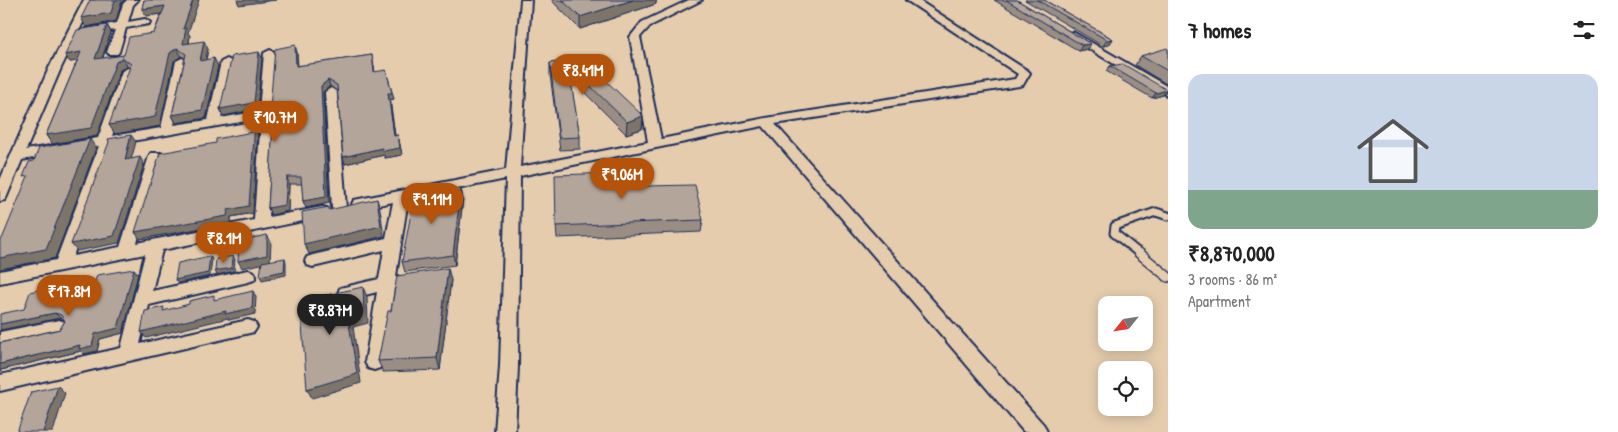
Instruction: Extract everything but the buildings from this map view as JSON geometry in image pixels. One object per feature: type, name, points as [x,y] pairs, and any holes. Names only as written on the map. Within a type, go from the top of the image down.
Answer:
[{"type":"street","points":[[113,52],[128,4],[133,0]]},
{"type":"street","points":[[505,432],[509,366],[513,173],[526,0]]},
{"type":"street","points":[[655,145],[635,37],[646,24],[697,0]]},
{"type":"street","points":[[0,277],[766,122],[1019,82],[1024,74],[1010,62],[911,0]]},
{"type":"street","points":[[0,196],[54,68],[72,34],[93,1]]},
{"type":"street","points":[[72,34],[145,22]]},
{"type":"street","points":[[1065,31],[1168,92]]},
{"type":"street","points":[[18,156],[104,145],[167,130],[265,114],[270,53]]},
{"type":"street","points":[[167,130],[182,61]]},
{"type":"street","points":[[214,122],[227,62]]},
{"type":"street","points":[[62,264],[128,71]]},
{"type":"street","points":[[331,92],[339,208]]},
{"type":"street","points":[[766,122],[1037,432]]},
{"type":"street","points":[[261,224],[267,131]]},
{"type":"street","points":[[128,251],[156,156]]},
{"type":"street","points":[[374,362],[401,196]]},
{"type":"street","points":[[313,261],[393,242]]},
{"type":"street","points":[[128,354],[156,245]]},
{"type":"street","points":[[142,300],[248,276]]},
{"type":"street","points":[[329,297],[405,280]]},
{"type":"street","points":[[0,340],[59,327]]},
{"type":"street","points":[[0,383],[248,327]]},
{"type":"lane","points":[[1168,216],[1156,212],[1115,226],[1114,232],[1168,277]]}]
